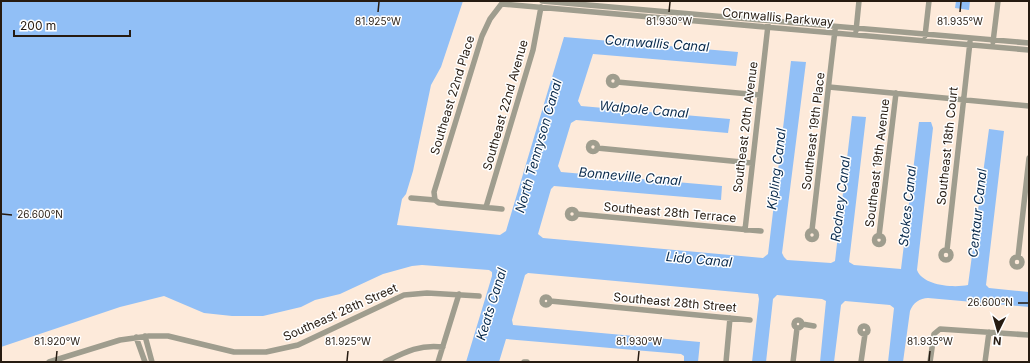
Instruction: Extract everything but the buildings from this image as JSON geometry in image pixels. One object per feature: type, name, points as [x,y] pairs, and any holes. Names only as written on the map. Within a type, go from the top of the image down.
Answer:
[{"type":"street","name":"Cornwallis Parkway","points":[[542,1],[856,28],[925,37],[970,45],[1029,50]]},
{"type":"street","points":[[856,35],[859,1]]},
{"type":"street","points":[[925,37],[929,1]]},
{"type":"street","points":[[993,46],[998,1]]},
{"type":"street","name":"Cornwallis Parkway","points":[[503,2],[540,7],[856,35],[971,38],[1029,43]]},
{"type":"street","name":"Southeast 22nd Place","points":[[435,200],[434,192],[482,36],[487,23],[503,2]]},
{"type":"street","name":"Southeast 22nd Avenue","points":[[486,207],[533,50],[540,7]]},
{"type":"street","points":[[663,18],[664,11]]},
{"type":"street","name":"Southeast 20th Avenue","points":[[744,230],[768,21]]},
{"type":"street","name":"Southeast 19th Place","points":[[812,230],[835,26]]},
{"type":"street","name":"Southeast 18th Court","points":[[946,250],[971,38]]},
{"type":"street","points":[[617,82],[760,95]]},
{"type":"street","points":[[829,87],[1029,106]]},
{"type":"street","name":"Southeast 19th Avenue","points":[[879,236],[896,93]]},
{"type":"street","points":[[597,148],[752,163]]},
{"type":"street","points":[[1018,257],[1029,158]]},
{"type":"street","points":[[411,198],[435,200],[439,203],[502,209]]},
{"type":"street","name":"Southeast 28th Terrace","points":[[577,214],[761,231]]},
{"type":"street","name":"Southeast 28th Street","points":[[49,362],[110,342],[145,336],[168,336],[234,352],[266,352],[298,345],[404,295],[427,293],[479,296]]},
{"type":"street","points":[[438,362],[459,294]]},
{"type":"street","name":"Southeast 28th Street","points":[[550,302],[750,320]]},
{"type":"street","points":[[726,362],[730,318]]},
{"type":"street","points":[[793,362],[800,326],[814,326]]},
{"type":"street","points":[[930,362],[934,334],[940,329],[1029,335]]},
{"type":"street","points":[[985,362],[989,332]]},
{"type":"street","points":[[861,362],[865,334]]},
{"type":"street","points":[[145,336],[152,362]]},
{"type":"street","points":[[136,337],[145,362]]},
{"type":"street","points":[[385,362],[420,347],[443,347]]},
{"type":"water","points":[[1,1],[463,1],[441,67],[431,85],[413,171],[406,194],[402,199],[397,225],[500,235],[506,231],[564,37],[738,52],[736,66],[593,54],[578,101],[581,106],[730,119],[728,133],[576,120],[571,123],[558,166],[561,172],[722,186],[721,200],[554,186],[551,189],[538,234],[543,238],[763,258],[768,254],[791,61],[806,62],[782,253],[784,257],[787,260],[831,263],[835,261],[852,116],[866,117],[849,262],[854,265],[901,269],[919,122],[931,122],[933,128],[917,270],[920,275],[932,283],[947,286],[968,285],[989,129],[1004,131],[986,285],[989,288],[1029,292],[1029,307],[928,298],[922,299],[915,303],[910,311],[903,362],[888,362],[894,308],[890,305],[845,301],[841,305],[834,362],[820,362],[826,301],[822,299],[777,295],[773,299],[766,362],[752,362],[759,299],[758,294],[528,273],[525,275],[512,320],[513,325],[700,342],[698,362],[684,362],[684,356],[681,354],[506,339],[499,362],[466,362],[492,272],[489,270],[422,265],[412,266],[383,274],[340,294],[315,300],[301,307],[263,316],[232,316],[204,313],[164,296],[120,307],[1,347]]},
{"type":"water","points":[[956,1],[970,1],[969,10],[955,8]]},
{"type":"water label","name":"Cornwallis Canal","points":[[657,43]]},
{"type":"water label","name":"Walpole Canal","points":[[644,109]]},
{"type":"water label","name":"North Tennyson Canal","points":[[538,146]]},
{"type":"water label","name":"Kipling Canal","points":[[776,169]]},
{"type":"water label","name":"Bonneville Canal","points":[[630,176]]},
{"type":"water label","name":"Rodney Canal","points":[[840,199]]},
{"type":"water label","name":"Stokes Canal","points":[[907,206]]},
{"type":"water label","name":"Centaur Canal","points":[[977,213]]},
{"type":"water label","name":"Lido Canal","points":[[699,259]]},
{"type":"water label","name":"Keats Canal","points":[[491,304]]}]
